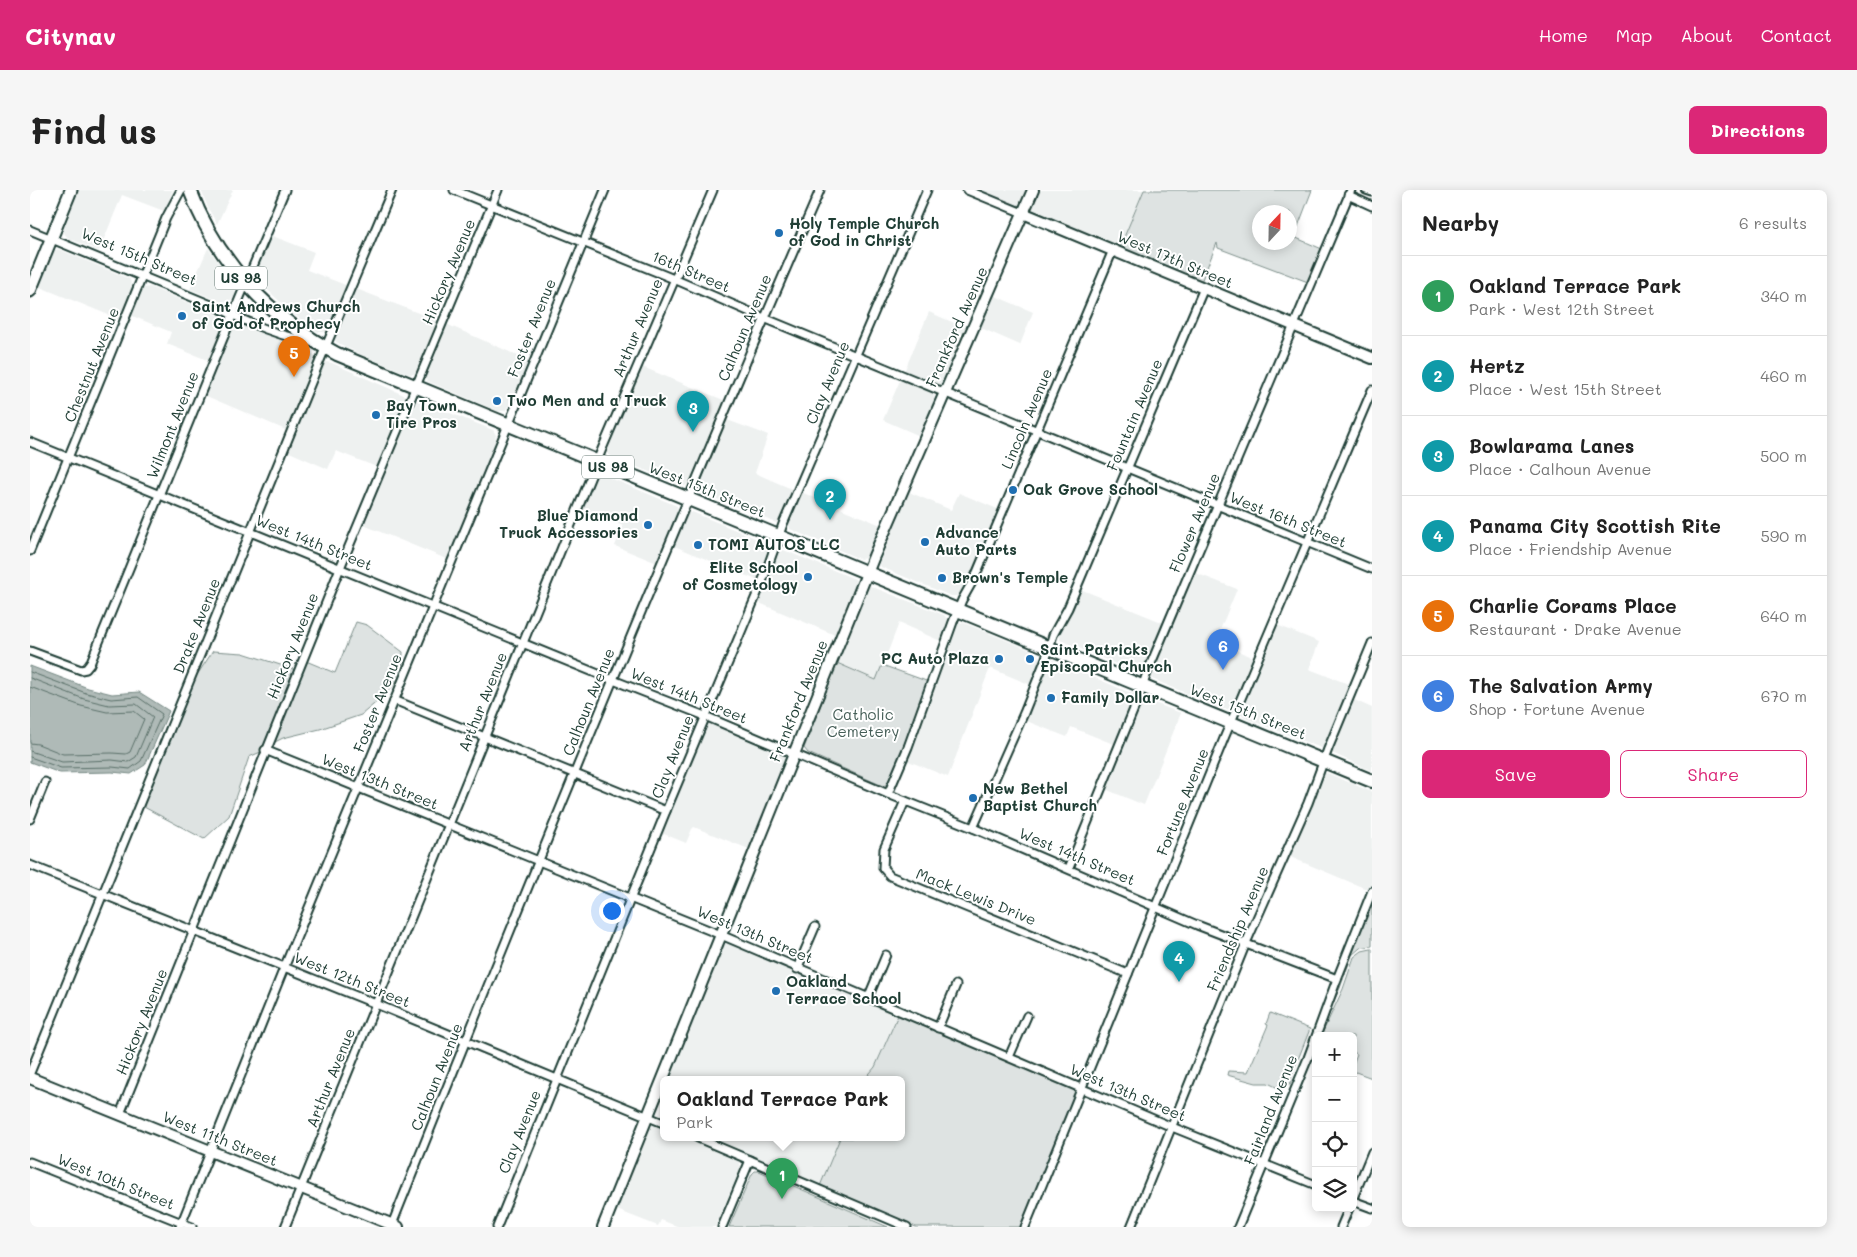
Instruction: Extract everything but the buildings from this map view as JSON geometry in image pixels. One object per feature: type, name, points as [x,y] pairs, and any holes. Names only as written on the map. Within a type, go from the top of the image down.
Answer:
[{"type":"highway","name":"US 98","points":[[190,190],[215,242],[246,283],[284,320],[322,346]]},
{"type":"highway","name":"West 15th Street","points":[[322,346],[355,363],[415,388],[1372,781]]},
{"type":"main road","points":[[30,292],[71,190]]},
{"type":"main road","name":"Frankford Avenue","points":[[664,1076],[867,572],[1033,190]]},
{"type":"main road","name":"West 17th Street","points":[[1023,213],[1372,358]]},
{"type":"main road","name":"West 11th Street","points":[[30,1078],[394,1226]]},
{"type":"main road","name":"Frankford Avenue","points":[[603,1227],[660,1087]]},
{"type":"street","name":"Chestnut Avenue","points":[[30,551],[166,218],[181,190]]},
{"type":"street","name":"Wilmont Avenue","points":[[30,651],[76,669],[86,669],[94,655],[232,315],[286,190]]},
{"type":"street","name":"Drake Avenue","points":[[30,1074],[250,532],[322,346],[392,190]]},
{"type":"street","name":"16th Street","points":[[454,190],[674,279],[945,393]]},
{"type":"street","name":"Hickory Avenue","points":[[120,1114],[265,750],[498,190]]},
{"type":"street","name":"Foster Avenue","points":[[180,1225],[604,190]]},
{"type":"street","name":"Arthur Avenue","points":[[285,1227],[522,643],[713,190]]},
{"type":"street","name":"Calhoun Avenue","points":[[394,1226],[466,1041],[574,774],[764,318],[820,190]]},
{"type":"street","name":"Clay Avenue","points":[[497,1227],[705,716],[764,577],[779,536],[927,190]]},
{"type":"street","name":"West 17th Street","points":[[967,190],[1023,213]]},
{"type":"street","points":[[1366,190],[1372,192]]},
{"type":"street","points":[[1350,193],[1372,206]]},
{"type":"street","name":"Flower Avenue","points":[[1069,868],[1142,686],[1350,193]]},
{"type":"street","name":"West 15th Street","points":[[30,230],[282,336],[322,346]]},
{"type":"street","name":"Lincoln Avenue","points":[[888,794],[908,747],[958,610],[975,577],[1113,250]]},
{"type":"street","name":"Fountain Avenue","points":[[973,828],[1024,713],[1054,635],[1068,608],[1204,288]]},
{"type":"street","name":"Fortune Avenue","points":[[1025,1227],[1306,542],[1372,390]]},
{"type":"street","name":"West 16th Street","points":[[945,393],[1372,569]]},
{"type":"street","name":"West 14th Street","points":[[30,442],[705,716],[1156,906],[1337,979]]},
{"type":"street","name":"Friendship Avenue","points":[[1130,1227],[1246,943],[1308,803],[1323,761],[1372,643]]},
{"type":"street","points":[[394,700],[666,811]]},
{"type":"street","name":"West 13th Street","points":[[265,750],[721,935],[1172,1127],[1312,1183]]},
{"type":"street","points":[[30,819],[45,782]]},
{"type":"street","name":"Mack Lewis Drive","points":[[905,801],[882,856],[883,868],[890,876],[1128,974]]},
{"type":"street","name":"West 12th Street","points":[[30,865],[376,1004],[660,1122]]},
{"type":"street","name":"Fairland Avenue","points":[[1238,1227],[1308,1058],[1372,891]]},
{"type":"street","points":[[798,969],[815,927]]},
{"type":"street","points":[[868,998],[886,955]]},
{"type":"street","points":[[938,1028],[956,985]]},
{"type":"street","points":[[1009,1057],[1027,1016]]},
{"type":"street","points":[[705,1141],[907,1227]]},
{"type":"street","points":[[1357,1189],[1372,1152]]},
{"type":"street","points":[[722,1227],[750,1160]]},
{"type":"street","name":"West 10th Street","points":[[30,1162],[180,1225],[192,1227]]},
{"type":"street","points":[[1357,1201],[1372,1208]]},
{"type":"street","points":[[1341,1227],[1347,1212]]},
{"type":"shaded area","points":[[79,190],[173,190],[164,211],[122,195],[99,251],[68,238],[64,233]]},
{"type":"shaded area","points":[[201,190],[233,190],[217,224],[208,208]]},
{"type":"shaded area","points":[[980,190],[1029,190],[1022,204],[1016,207]]},
{"type":"shaded area","points":[[1039,190],[1144,190],[1119,249],[1033,212],[1033,203]]},
{"type":"shaded area","points":[[270,235],[314,252],[307,270],[348,286],[326,332],[318,332],[292,313],[256,279],[257,268]]},
{"type":"shaded area","points":[[208,248],[236,287],[234,297],[229,301],[222,302],[190,289]]},
{"type":"shaded area","points":[[58,249],[130,279],[132,290],[121,320],[40,287],[53,251]]},
{"type":"shaded area","points":[[150,287],[220,316],[222,328],[210,361],[167,344],[171,332],[130,315],[138,295],[144,288]]},
{"type":"shaded area","points":[[354,288],[439,321],[420,367],[414,374],[409,374],[360,354],[336,342],[335,337]]},
{"type":"shaded area","points":[[993,295],[1033,312],[1020,345],[979,327]]},
{"type":"shaded area","points":[[929,312],[968,329],[944,384],[941,386],[904,372]]},
{"type":"shaded area","points":[[238,322],[315,355],[313,370],[288,431],[204,395],[227,339],[234,325]]},
{"type":"shaded area","points":[[446,324],[530,361],[515,396],[505,411],[498,411],[427,381],[425,377],[426,370]]},
{"type":"shaded area","points":[[326,362],[406,396],[406,403],[379,468],[336,451],[328,469],[287,451],[322,366]]},
{"type":"shaded area","points":[[640,366],[726,401],[694,478],[685,486],[612,457],[607,453]]},
{"type":"shaded area","points":[[901,378],[931,391],[934,396],[934,403],[920,436],[883,420]]},
{"type":"shaded area","points":[[417,400],[493,430],[496,435],[494,447],[449,560],[361,524],[413,403]]},
{"type":"shaded area","points":[[732,403],[727,420],[768,435],[755,473],[794,490],[782,517],[776,523],[698,491],[698,486]]},
{"type":"shaded area","points":[[601,474],[677,506],[678,513],[657,563],[615,546],[623,526],[582,509],[595,478]]},
{"type":"shaded area","points":[[801,492],[881,525],[867,558],[860,559],[790,529],[788,521]]},
{"type":"shaded area","points":[[909,492],[951,510],[959,493],[1000,510],[971,579],[957,596],[951,596],[881,567],[879,564]]},
{"type":"shaded area","points":[[692,512],[767,543],[769,549],[767,561],[759,581],[672,545],[685,515]]},
{"type":"shaded area","points":[[781,549],[855,579],[856,584],[835,635],[757,602],[777,552]]},
{"type":"shaded area","points":[[1193,572],[1237,589],[1215,642],[1255,658],[1234,706],[1230,709],[1224,709],[1152,679],[1150,675]]},
{"type":"shaded area","points":[[870,586],[944,615],[948,620],[943,642],[899,623],[877,680],[837,663]]},
{"type":"shaded area","points":[[1080,589],[1164,623],[1144,671],[1137,673],[1060,640],[1060,631]]},
{"type":"shaded area","points":[[960,623],[1035,652],[1040,664],[1031,685],[990,668],[948,777],[906,760],[950,639],[955,627]]},
{"type":"shaded area","points":[[1277,625],[1319,642],[1309,669],[1351,685],[1326,744],[1321,748],[1245,718],[1241,713],[1242,706]]},
{"type":"shaded area","points":[[1053,660],[1133,694],[1135,699],[1116,745],[1071,727],[1067,737],[1024,720],[1047,664]]},
{"type":"shaded area","points":[[1143,699],[1181,713],[1144,805],[1105,789]]},
{"type":"shaded area","points":[[1352,699],[1372,708],[1372,771],[1332,753],[1332,748]]},
{"type":"shaded area","points":[[707,721],[783,752],[785,755],[749,849],[694,827],[686,843],[664,834],[660,837]]},
{"type":"shaded area","points":[[1327,773],[1372,792],[1372,882],[1369,890],[1288,856],[1321,777]]},
{"type":"shaded area","name":"Oakland Terrace School","points":[[727,943],[732,943],[899,1013],[875,1067],[867,1076],[671,1076],[722,947]]},
{"type":"shaded area","points":[[653,1125],[660,1125],[660,1141],[697,1141],[735,1157],[739,1161],[741,1167],[715,1227],[679,1227],[661,1220],[658,1226],[617,1210],[649,1128]]},
{"type":"shaded area","points":[[714,1141],[839,1141],[820,1186]]},
{"type":"green space","points":[[1144,190],[1312,190],[1297,229],[1297,205],[1252,205],[1252,250],[1297,250],[1297,238],[1322,249],[1308,282],[1218,248],[1217,243],[1201,282],[1119,249]]},
{"type":"green space","points":[[356,622],[367,625],[403,652],[400,677],[385,695],[361,715],[320,729],[283,738],[273,743],[306,661],[335,673]]},
{"type":"green space","points":[[213,651],[243,653],[296,670],[263,751],[249,757],[229,816],[204,839],[142,806],[193,681]]},
{"type":"green space","name":"Catholic Cemetery","points":[[837,663],[876,680],[882,665],[929,682],[890,783],[883,786],[808,753],[804,748]]},
{"type":"green space","points":[[1370,905],[1372,905],[1372,946],[1360,948],[1352,955],[1327,1016]]},
{"type":"green space","points":[[1372,949],[1372,1078],[1357,1072],[1357,1032],[1323,1032],[1343,989],[1354,957],[1362,951]]},
{"type":"green space","points":[[899,1013],[1075,1088],[1076,1092],[1022,1227],[916,1227],[820,1186],[839,1141],[905,1141],[905,1076],[867,1076],[875,1067]]},
{"type":"green space","points":[[1270,1013],[1310,1029],[1291,1077],[1291,1083],[1283,1087],[1276,1087],[1268,1083],[1256,1083],[1227,1075],[1228,1071],[1248,1072],[1268,1025],[1266,1024]]},
{"type":"green space","points":[[755,1171],[759,1171],[888,1227],[729,1227]]},
{"type":"water","points":[[30,666],[88,688],[112,694],[139,692],[169,711],[145,765],[131,774],[112,772],[60,773],[30,762]]},
{"type":"place","name":"Holy Temple Church of God in Christ","points":[[779,233]]},
{"type":"place","name":"Saint Andrews Church of God of Prophecy","points":[[182,316]]},
{"type":"place","name":"Charlie Corams Place","points":[[294,377]]},
{"type":"place","name":"Two Men and a Truck","points":[[497,401]]},
{"type":"place","name":"Bay Town Tire Pros","points":[[376,415]]},
{"type":"place","name":"Bowlarama Lanes","points":[[693,432]]},
{"type":"place","name":"Oak Grove School","points":[[1013,490]]},
{"type":"place","name":"Hertz","points":[[830,520]]},
{"type":"place","name":"Blue Diamond Truck Accessories","points":[[648,525]]},
{"type":"place","name":"Advance Auto Parts","points":[[925,542]]},
{"type":"place","name":"TOMI AUTOS LLC","points":[[698,545]]},
{"type":"place","name":"Elite School of Cosmetology","points":[[808,577]]},
{"type":"place","name":"Brown's Temple","points":[[942,578]]},
{"type":"place","name":"PC Auto Plaza","points":[[999,659]]},
{"type":"place","name":"Saint Patricks Episcopal Church","points":[[1030,659]]},
{"type":"place","name":"The Salvation Army","points":[[1223,670]]},
{"type":"place","name":"Family Dollar","points":[[1051,698]]},
{"type":"place","name":"New Bethel Baptist Church","points":[[973,798]]},
{"type":"place","name":"Panama City Scottish Rite","points":[[1179,982]]},
{"type":"place","name":"Oakland Terrace School","points":[[776,991]]},
{"type":"place","name":"Oakland Terrace Park","points":[[782,1199]]}]
